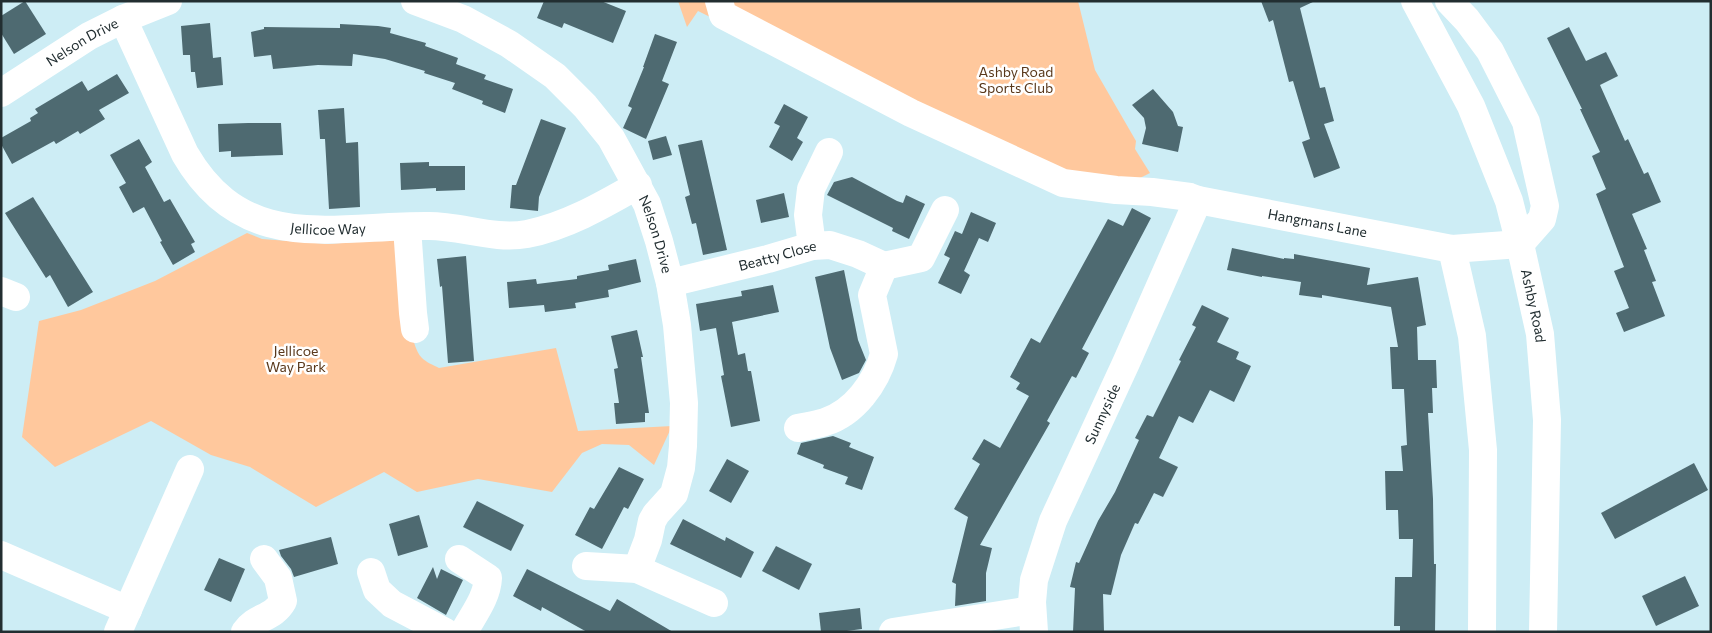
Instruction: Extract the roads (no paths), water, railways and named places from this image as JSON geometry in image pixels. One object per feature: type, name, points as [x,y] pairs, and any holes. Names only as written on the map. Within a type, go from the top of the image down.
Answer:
[{"type":"street","name":"Nelson Drive","points":[[1,93],[89,36],[123,19],[168,1]]},
{"type":"street","name":"Nelson Drive","points":[[415,1],[463,19],[508,44],[555,76],[611,138],[648,204],[670,283],[677,324],[684,403],[684,446],[681,468],[674,494],[652,520],[648,540],[637,568]]},
{"type":"street","name":"Hangmans Lane","points":[[720,1],[723,15],[911,112],[1063,183],[1190,197],[1452,249],[1520,244]]},
{"type":"street","name":"Ashby Road","points":[[1415,1],[1471,106],[1508,201],[1520,244],[1540,334],[1547,420],[1543,632]]},
{"type":"street","points":[[1449,1],[1467,20],[1490,52],[1526,122],[1544,206],[1542,219],[1520,244]]},
{"type":"street","name":"Jellicoe Way","points":[[123,19],[185,154],[198,176],[227,202],[256,220],[303,230],[449,226],[510,236],[528,234],[577,218],[638,185]]},
{"type":"street","points":[[812,246],[808,215],[811,190],[829,152]]},
{"type":"street","name":"Sunnyside","points":[[1033,621],[1034,580],[1053,521],[1198,200]]},
{"type":"street","points":[[798,428],[826,422],[850,410],[869,386],[882,363],[884,354],[872,295],[884,266],[920,258],[945,210]]},
{"type":"street","points":[[407,227],[415,329]]},
{"type":"street","name":"Beatty Close","points":[[670,283],[812,246],[830,245],[858,254],[884,266]]},
{"type":"street","points":[[1452,249],[1472,336],[1483,450],[1482,632]]},
{"type":"street","points":[[1,555],[123,621],[190,469]]},
{"type":"street","points":[[245,632],[257,620],[269,616],[278,609],[282,601],[278,578],[264,559]]},
{"type":"street","points":[[459,559],[488,578],[485,596],[464,632]]},
{"type":"street","points":[[586,566],[637,568],[714,603]]},
{"type":"street","points":[[372,572],[377,590],[392,604],[446,632]]},
{"type":"street","points":[[893,632],[1033,621]]},
{"type":"park label","name":"Ashby Road Sports Club","points":[[1016,80]]},
{"type":"park label","name":"Jellicoe Way Park","points":[[296,360]]}]
